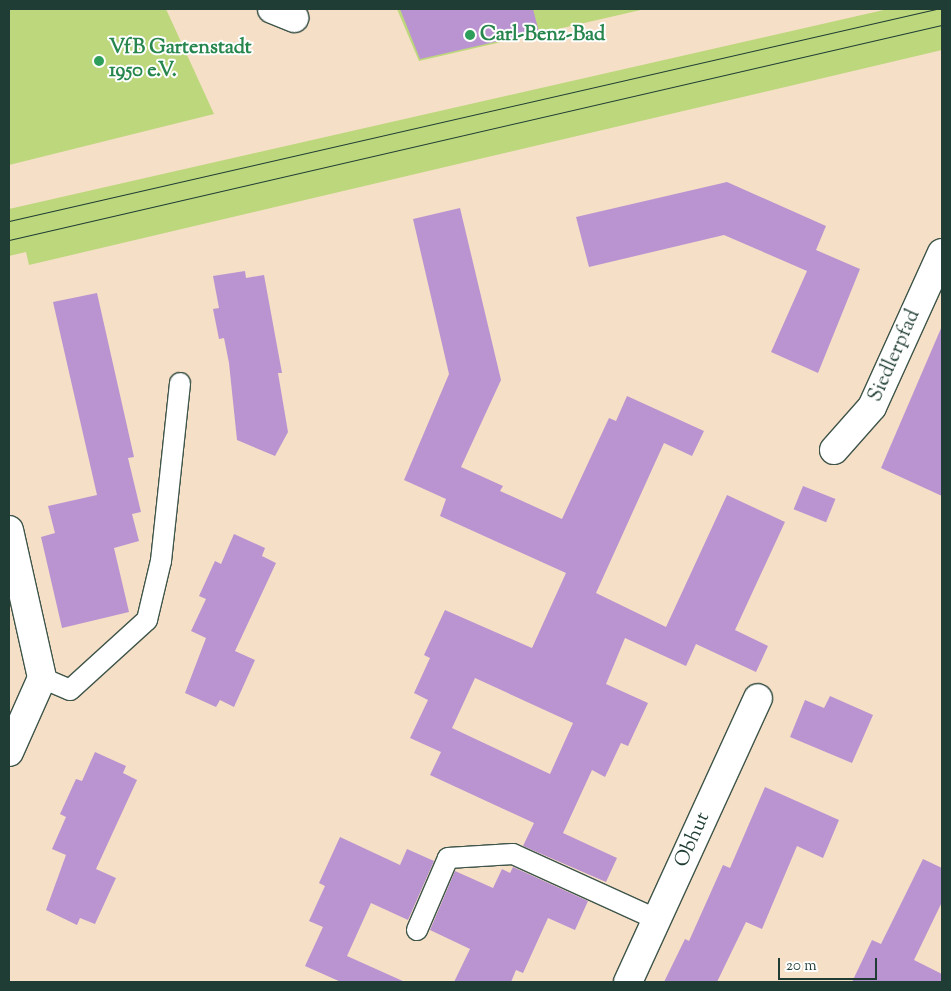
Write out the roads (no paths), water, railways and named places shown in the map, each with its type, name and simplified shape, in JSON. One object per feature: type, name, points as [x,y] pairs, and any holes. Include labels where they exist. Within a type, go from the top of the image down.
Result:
[{"type":"street","name":"Siedlerpfad","points":[[834,450],[872,407],[942,254]]},
{"type":"street","points":[[9,530],[42,678],[9,752]]},
{"type":"street","name":"Obhut","points":[[628,982],[758,698]]},
{"type":"lane","points":[[42,678],[70,690],[147,620],[161,561],[180,383]]},
{"type":"lane","points":[[417,930],[448,858],[514,854],[658,920]]},
{"type":"tram line","points":[[9,221],[936,9]]},
{"type":"tram line","points":[[9,240],[942,25]]},
{"type":"place","name":"Carl-Benz-Bad","points":[[470,35]]},
{"type":"place","name":"VfB Gartenstadt 1950 e.V.","points":[[99,61]]}]
